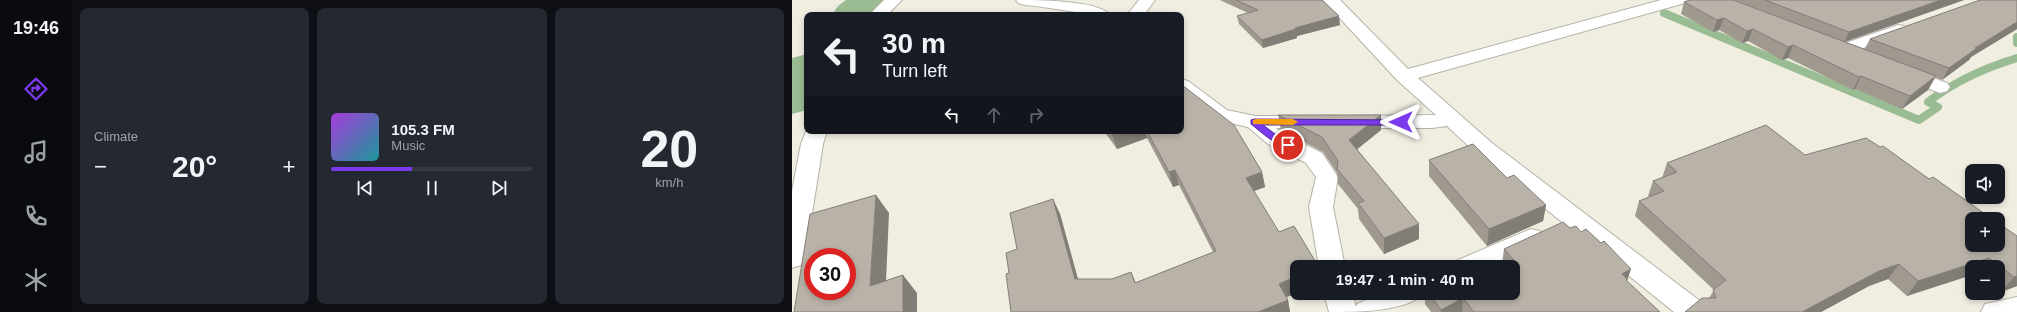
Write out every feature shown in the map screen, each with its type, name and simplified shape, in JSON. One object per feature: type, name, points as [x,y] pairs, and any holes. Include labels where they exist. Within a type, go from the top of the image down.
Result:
[{"type":"street","points":[[880,12],[894,0]]},
{"type":"street","points":[[1024,0],[1053,3],[1096,12]]},
{"type":"street","points":[[1136,12],[1146,0]]},
{"type":"street","points":[[1331,0],[1404,76],[1484,148],[1694,312]]},
{"type":"street","points":[[1404,76],[1679,0]]},
{"type":"street","points":[[1864,58],[1836,47],[1909,26]]},
{"type":"street","points":[[1891,68],[1940,87]]},
{"type":"street","points":[[1184,87],[1220,115],[1254,122],[1432,122],[1452,120]]},
{"type":"street","points":[[1254,122],[1276,139],[1314,158],[1327,177],[1321,207],[1331,260]]},
{"type":"street","points":[[792,258],[815,134]]},
{"type":"street","points":[[1483,260],[1574,219]]},
{"type":"street","points":[[1340,300],[1343,312]]},
{"type":"street","points":[[1367,312],[1394,300]]},
{"type":"street","points":[[1995,312],[2017,308]]},
{"type":"building","points":[[1236,0],[1322,0],[1339,16],[1295,28],[1296,29],[1262,40],[1237,16],[1258,10]]},
{"type":"building","points":[[1691,0],[1733,0],[1936,76],[1910,96],[1861,76],[1859,77],[1793,45],[1788,47],[1753,29],[1747,31],[1724,18],[1717,20],[1684,2]]},
{"type":"building","points":[[1765,0],[1941,0],[1849,32]]},
{"type":"building","points":[[1980,0],[2017,0],[2017,22],[1975,48],[1976,49],[1949,68],[1870,39]]},
{"type":"building","points":[[1184,87],[1234,125],[1262,172],[1246,178],[1279,232],[1294,226],[1315,260],[1290,260],[1290,279],[1279,284],[1288,300],[1258,312],[1011,312],[1006,274],[1009,273],[1006,253],[1017,249],[1010,213],[1053,199],[1075,279],[1112,279],[1131,272],[1135,283],[1216,251],[1175,170],[1169,172],[1149,134],[1184,134]]},
{"type":"building","points":[[1278,115],[1381,115],[1349,140],[1419,224],[1384,238],[1358,203],[1364,201],[1337,169],[1338,161],[1322,137]]},
{"type":"building","points":[[1766,125],[1805,155],[1866,138],[1880,147],[1883,146],[1929,179],[1933,177],[1965,200],[1965,204],[1971,204],[1982,212],[1965,212],[1965,252],[2005,252],[2005,228],[2017,236],[2017,276],[2014,277],[2005,270],[2005,260],[1992,260],[1989,258],[1983,260],[1965,260],[1965,266],[1918,281],[1899,264],[1879,271],[1802,312],[1685,312],[1702,298],[1716,298],[1713,290],[1726,280],[1639,201],[1664,191],[1653,181],[1677,172],[1667,163]]},
{"type":"building","points":[[1473,144],[1507,178],[1514,175],[1546,205],[1489,229],[1429,160]]},
{"type":"building","points":[[876,195],[870,286],[903,275],[903,312],[794,312],[804,251],[804,300],[856,300],[856,248],[804,248],[810,214]]},
{"type":"building","points":[[1563,222],[1570,228],[1576,226],[1581,232],[1586,229],[1601,243],[1604,241],[1631,269],[1622,274],[1627,279],[1626,280],[1660,312],[1474,312],[1465,300],[1520,300],[1520,260],[1514,260],[1504,249]]},
{"type":"building","points":[[1434,300],[1459,300],[1441,310]]},
{"type":"waterway","points":[[858,12],[873,0]]},
{"type":"waterway","points":[[1664,13],[1919,120],[1938,107],[1928,102],[1938,94],[1959,81],[1993,66],[2017,58]]},
{"type":"waterway","points":[[2017,37],[2017,43]]},
{"type":"waterway","points":[[792,98],[804,75]]},
{"type":"slow traffic","points":[[1256,122],[1293,122]]},
{"type":"route","points":[[1288,145],[1276,139],[1254,122],[1401,122]]}]
